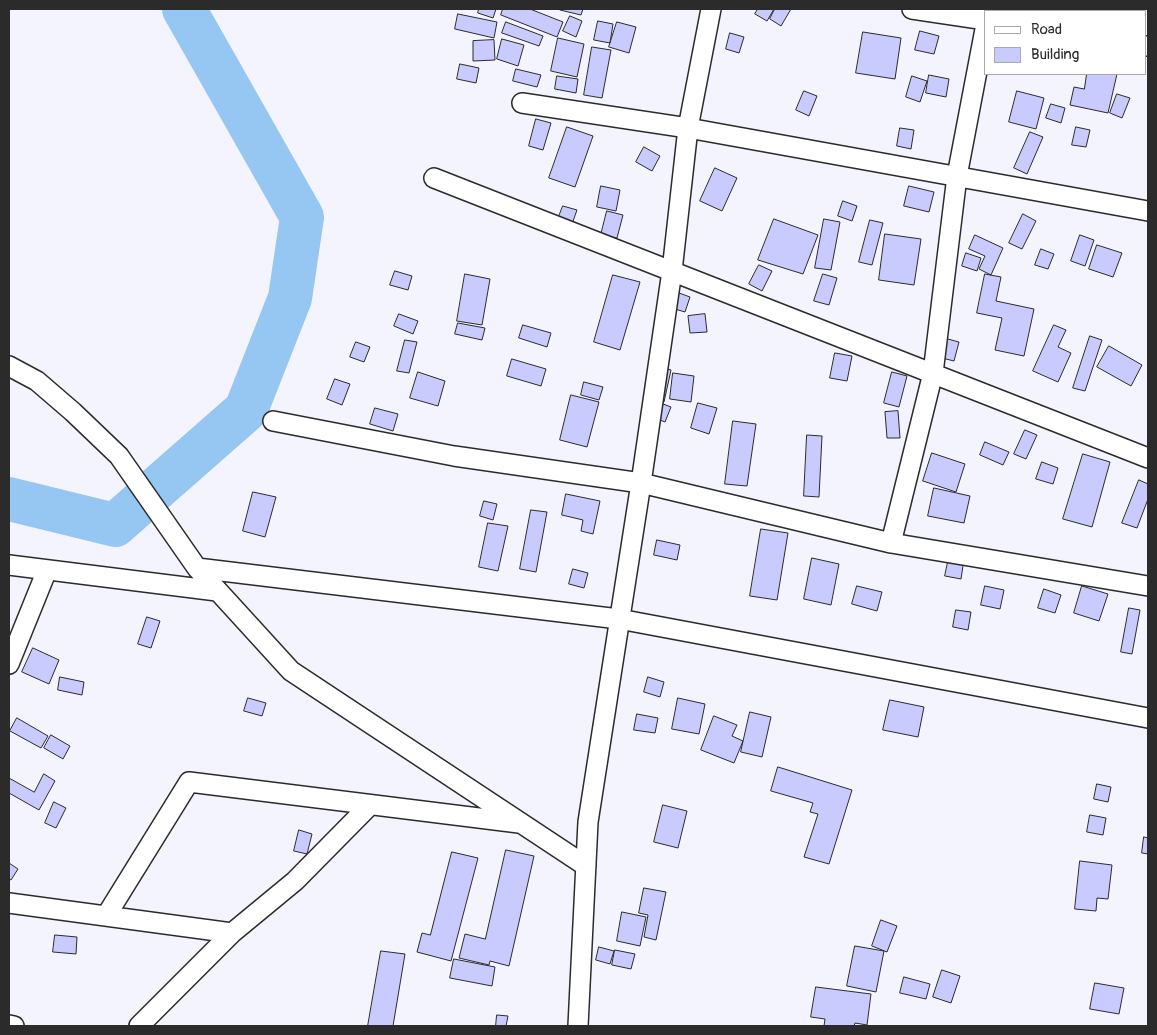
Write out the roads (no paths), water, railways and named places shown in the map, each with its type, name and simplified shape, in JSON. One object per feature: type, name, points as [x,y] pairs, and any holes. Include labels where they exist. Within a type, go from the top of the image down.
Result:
[{"type":"street","points":[[578,1026],[588,822],[672,271],[688,128],[711,9]]},
{"type":"street","points":[[912,9],[984,22]]},
{"type":"street","points":[[891,543],[932,373],[957,176],[984,33]]},
{"type":"street","points":[[522,103],[688,128],[1148,211]]},
{"type":"street","points":[[434,178],[1148,458]]},
{"type":"street","points":[[9,366],[37,381],[73,412],[118,456],[197,568],[291,671],[586,866]]},
{"type":"street","points":[[273,421],[454,456],[641,483],[891,543],[1148,586]]},
{"type":"street","points":[[9,565],[217,591]]},
{"type":"street","points":[[197,568],[619,619],[1148,718]]},
{"type":"street","points":[[9,664],[47,570]]},
{"type":"street","points":[[106,916],[189,782],[522,824]]},
{"type":"street","points":[[139,1026],[232,933],[295,881],[370,805]]},
{"type":"street","points":[[9,903],[232,933]]},
{"type":"street","points":[[9,1025],[14,1026]]},
{"type":"waterway","points":[[9,499],[115,525],[246,410],[290,298],[302,217],[184,9]]}]
